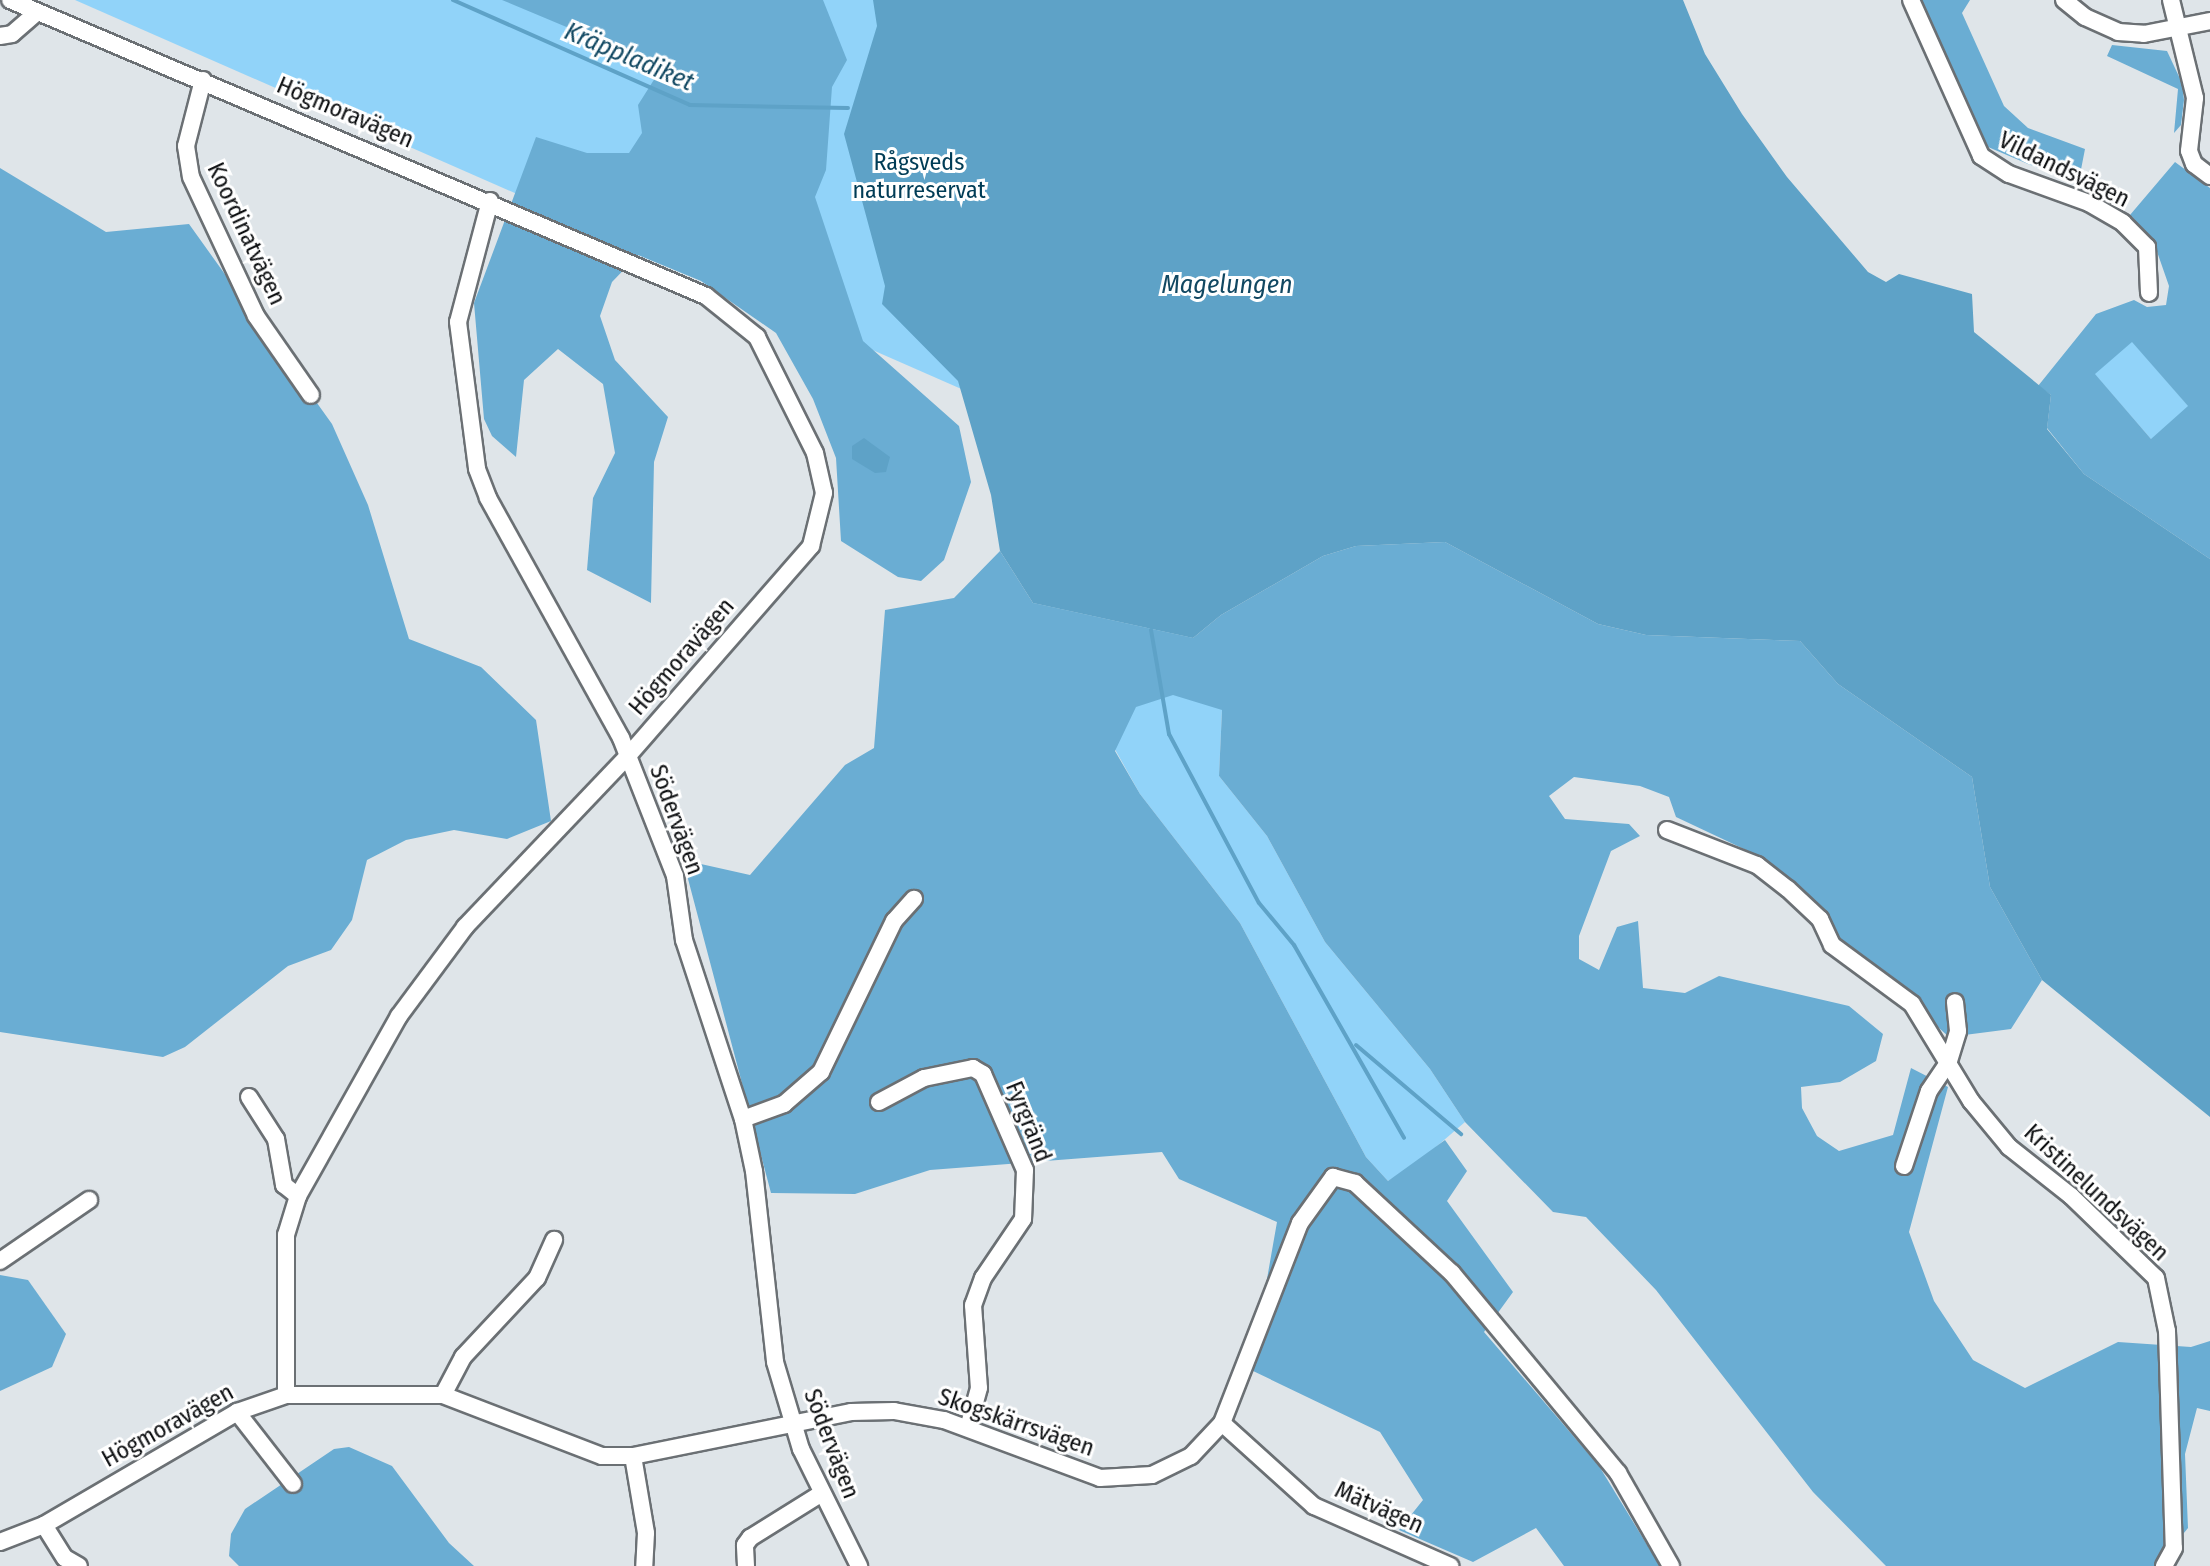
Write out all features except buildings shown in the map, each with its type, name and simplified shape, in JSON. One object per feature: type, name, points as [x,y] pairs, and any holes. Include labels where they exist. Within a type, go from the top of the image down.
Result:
[{"type":"street","name":"Högmoravägen","points":[[0,1542],[44,1525],[237,1412],[286,1395],[284,1251],[298,1196],[431,969],[627,757],[811,546],[824,475],[757,337],[733,314],[706,296],[490,201],[10,0]]},
{"type":"street","name":"Vildandsvägen","points":[[1911,0],[1981,156],[2009,174],[2089,203],[2123,223],[2147,247],[2149,293]]},
{"type":"street","points":[[2064,0],[2118,32],[2177,29],[2210,21]]},
{"type":"street","points":[[2171,0],[2195,98],[2189,151],[2194,164],[2210,176]]},
{"type":"street","points":[[0,36],[12,34],[36,13]]},
{"type":"street","name":"Koordinatvägen","points":[[203,80],[186,146],[191,177],[256,316],[311,395]]},
{"type":"street","name":"Södervägen","points":[[490,201],[458,322],[473,454],[488,498],[565,634],[627,757],[675,876],[684,940],[743,1119],[757,1186],[767,1323],[794,1422],[822,1493],[859,1566]]},
{"type":"street","name":"Kristinelundsvägen","points":[[1667,830],[1757,865],[1788,889],[1820,919],[1832,945],[1912,1004],[1971,1101],[2009,1147],[2071,1196],[2156,1278],[2167,1331],[2174,1548],[2164,1566]]},
{"type":"street","points":[[743,1119],[784,1104],[821,1072],[894,921],[914,899]]},
{"type":"street","points":[[1904,1166],[1929,1091],[1949,1061],[1958,1031],[1955,1002]]},
{"type":"street","name":"Fyrgränd","points":[[879,1102],[915,1081],[973,1068],[983,1074],[1025,1170],[1023,1219],[983,1278],[973,1305],[979,1388],[968,1428]]},
{"type":"street","points":[[249,1097],[276,1139],[284,1185],[298,1196]]},
{"type":"street","name":"Skogskärrsvägen","points":[[286,1395],[443,1395],[588,1451],[633,1456],[794,1422],[894,1411],[968,1428],[1075,1470],[1125,1478],[1174,1467],[1222,1423],[1300,1223],[1333,1177],[1355,1183],[1452,1273],[1618,1473],[1671,1566]]},
{"type":"street","points":[[0,1261],[89,1200]]},
{"type":"street","points":[[443,1395],[463,1357],[537,1278],[554,1240]]},
{"type":"street","points":[[237,1412],[293,1484]]},
{"type":"street","name":"Mätvägen","points":[[1222,1423],[1314,1506],[1450,1566]]},
{"type":"street","points":[[633,1456],[646,1533],[644,1566]]},
{"type":"street","points":[[746,1566],[745,1545],[750,1538],[822,1493]]},
{"type":"street","points":[[44,1525],[65,1558],[79,1566]]},
{"type":"green space","name":"Rågsveds naturreservat","points":[[75,0],[1235,0],[991,402]]},
{"type":"green space","points":[[2132,341],[2189,407],[2151,439],[2094,374]]},
{"type":"green space","points":[[1033,603],[1193,638],[1222,710],[1219,776],[1267,836],[1325,942],[1430,1069],[1465,1122],[1415,1165],[1388,1181],[1366,1157],[1240,923],[1140,794]]},
{"type":"shaded area","points":[[502,0],[823,0],[847,60],[832,87],[826,170],[815,197],[863,341],[959,426],[971,482],[944,560],[921,581],[898,577],[841,541],[836,458],[813,399],[776,333],[701,281],[638,255],[612,282],[600,316],[615,360],[668,417],[654,462],[651,603],[587,570],[593,498],[615,453],[603,384],[558,349],[524,380],[516,457],[492,436],[484,419],[474,303],[536,137],[587,153],[629,153],[642,133],[638,105],[662,67]]},
{"type":"shaded area","points":[[1918,0],[1970,0],[1962,13],[2004,106],[2028,128],[2085,149],[2078,185],[1988,147]]},
{"type":"shaded area","points":[[2112,45],[2167,51],[2182,83],[2184,100],[2181,125],[2174,133],[2178,89],[2107,56]]},
{"type":"shaded area","points":[[2175,162],[2210,188],[2210,559],[2084,474],[2047,428],[2051,395],[2038,386],[2096,314],[2134,300],[2147,307],[2166,305],[2169,286],[2154,243],[2130,215]],"holes":[[[2132,342],[2188,406],[2151,439],[2095,374]]]},
{"type":"shaded area","points":[[0,168],[106,232],[189,224],[332,424],[368,505],[409,639],[481,667],[536,720],[551,821],[507,839],[454,830],[406,840],[367,860],[352,920],[331,950],[288,966],[185,1047],[163,1057],[0,1032]]},
{"type":"shaded area","points":[[1445,542],[1598,624],[1646,635],[1800,641],[1838,684],[1972,777],[1990,887],[2042,980],[2011,1029],[1949,1037],[1837,936],[1805,892],[1763,858],[1676,817],[1669,797],[1640,786],[1574,777],[1549,796],[1565,819],[1629,824],[1640,836],[1611,851],[1579,936],[1579,959],[1599,970],[1617,927],[1638,921],[1643,988],[1685,993],[1719,976],[1849,1006],[1883,1034],[1876,1061],[1840,1082],[1801,1087],[1802,1108],[1817,1136],[1839,1151],[1893,1135],[1911,1068],[1948,1087],[1909,1232],[1934,1301],[1973,1360],[2025,1388],[2118,1342],[2191,1347],[2210,1341],[2210,1411],[2197,1408],[2185,1454],[2188,1528],[2157,1566],[1886,1566],[1813,1492],[1656,1290],[1586,1217],[1553,1212],[1465,1122],[1430,1069],[1325,942],[1267,836],[1219,776],[1222,710],[1173,695],[1136,707],[1115,751],[1140,794],[1240,923],[1366,1157],[1388,1181],[1445,1140],[1467,1171],[1447,1201],[1513,1292],[1484,1332],[1599,1466],[1660,1566],[1564,1566],[1536,1528],[1473,1562],[1399,1530],[1423,1500],[1380,1432],[1251,1370],[1277,1222],[1179,1179],[1162,1152],[930,1170],[855,1194],[771,1193],[683,860],[750,875],[845,765],[874,748],[885,610],[954,598],[1000,551],[1033,603],[1193,638],[1221,615],[1323,556],[1356,546]]},
{"type":"shaded area","points":[[0,1275],[28,1280],[66,1334],[52,1367],[0,1391]]},
{"type":"shaded area","points":[[349,1447],[392,1466],[449,1543],[474,1566],[239,1566],[229,1556],[231,1534],[245,1509],[334,1449]]},
{"type":"water","name":"Magelungen","points":[[873,0],[1683,0],[1705,54],[1742,114],[1787,177],[1868,272],[1886,282],[1899,274],[1972,294],[1974,332],[2051,395],[2047,429],[2084,474],[2210,559],[2210,1117],[2042,980],[1990,887],[1972,777],[1838,684],[1800,641],[1646,635],[1598,624],[1445,542],[1356,546],[1323,556],[1221,615],[1193,638],[1033,603],[1000,551],[991,495],[958,381],[882,304],[885,286],[844,134],[877,26]]},
{"type":"water","points":[[864,438],[890,457],[886,472],[875,473],[852,459],[852,446]]},
{"type":"waterway","name":"Kräppladiket","points":[[453,0],[690,105],[848,108]]},
{"type":"waterway","points":[[1151,630],[1169,734],[1259,903],[1294,945],[1404,1138]]},
{"type":"waterway","points":[[1356,1045],[1461,1134]]}]
